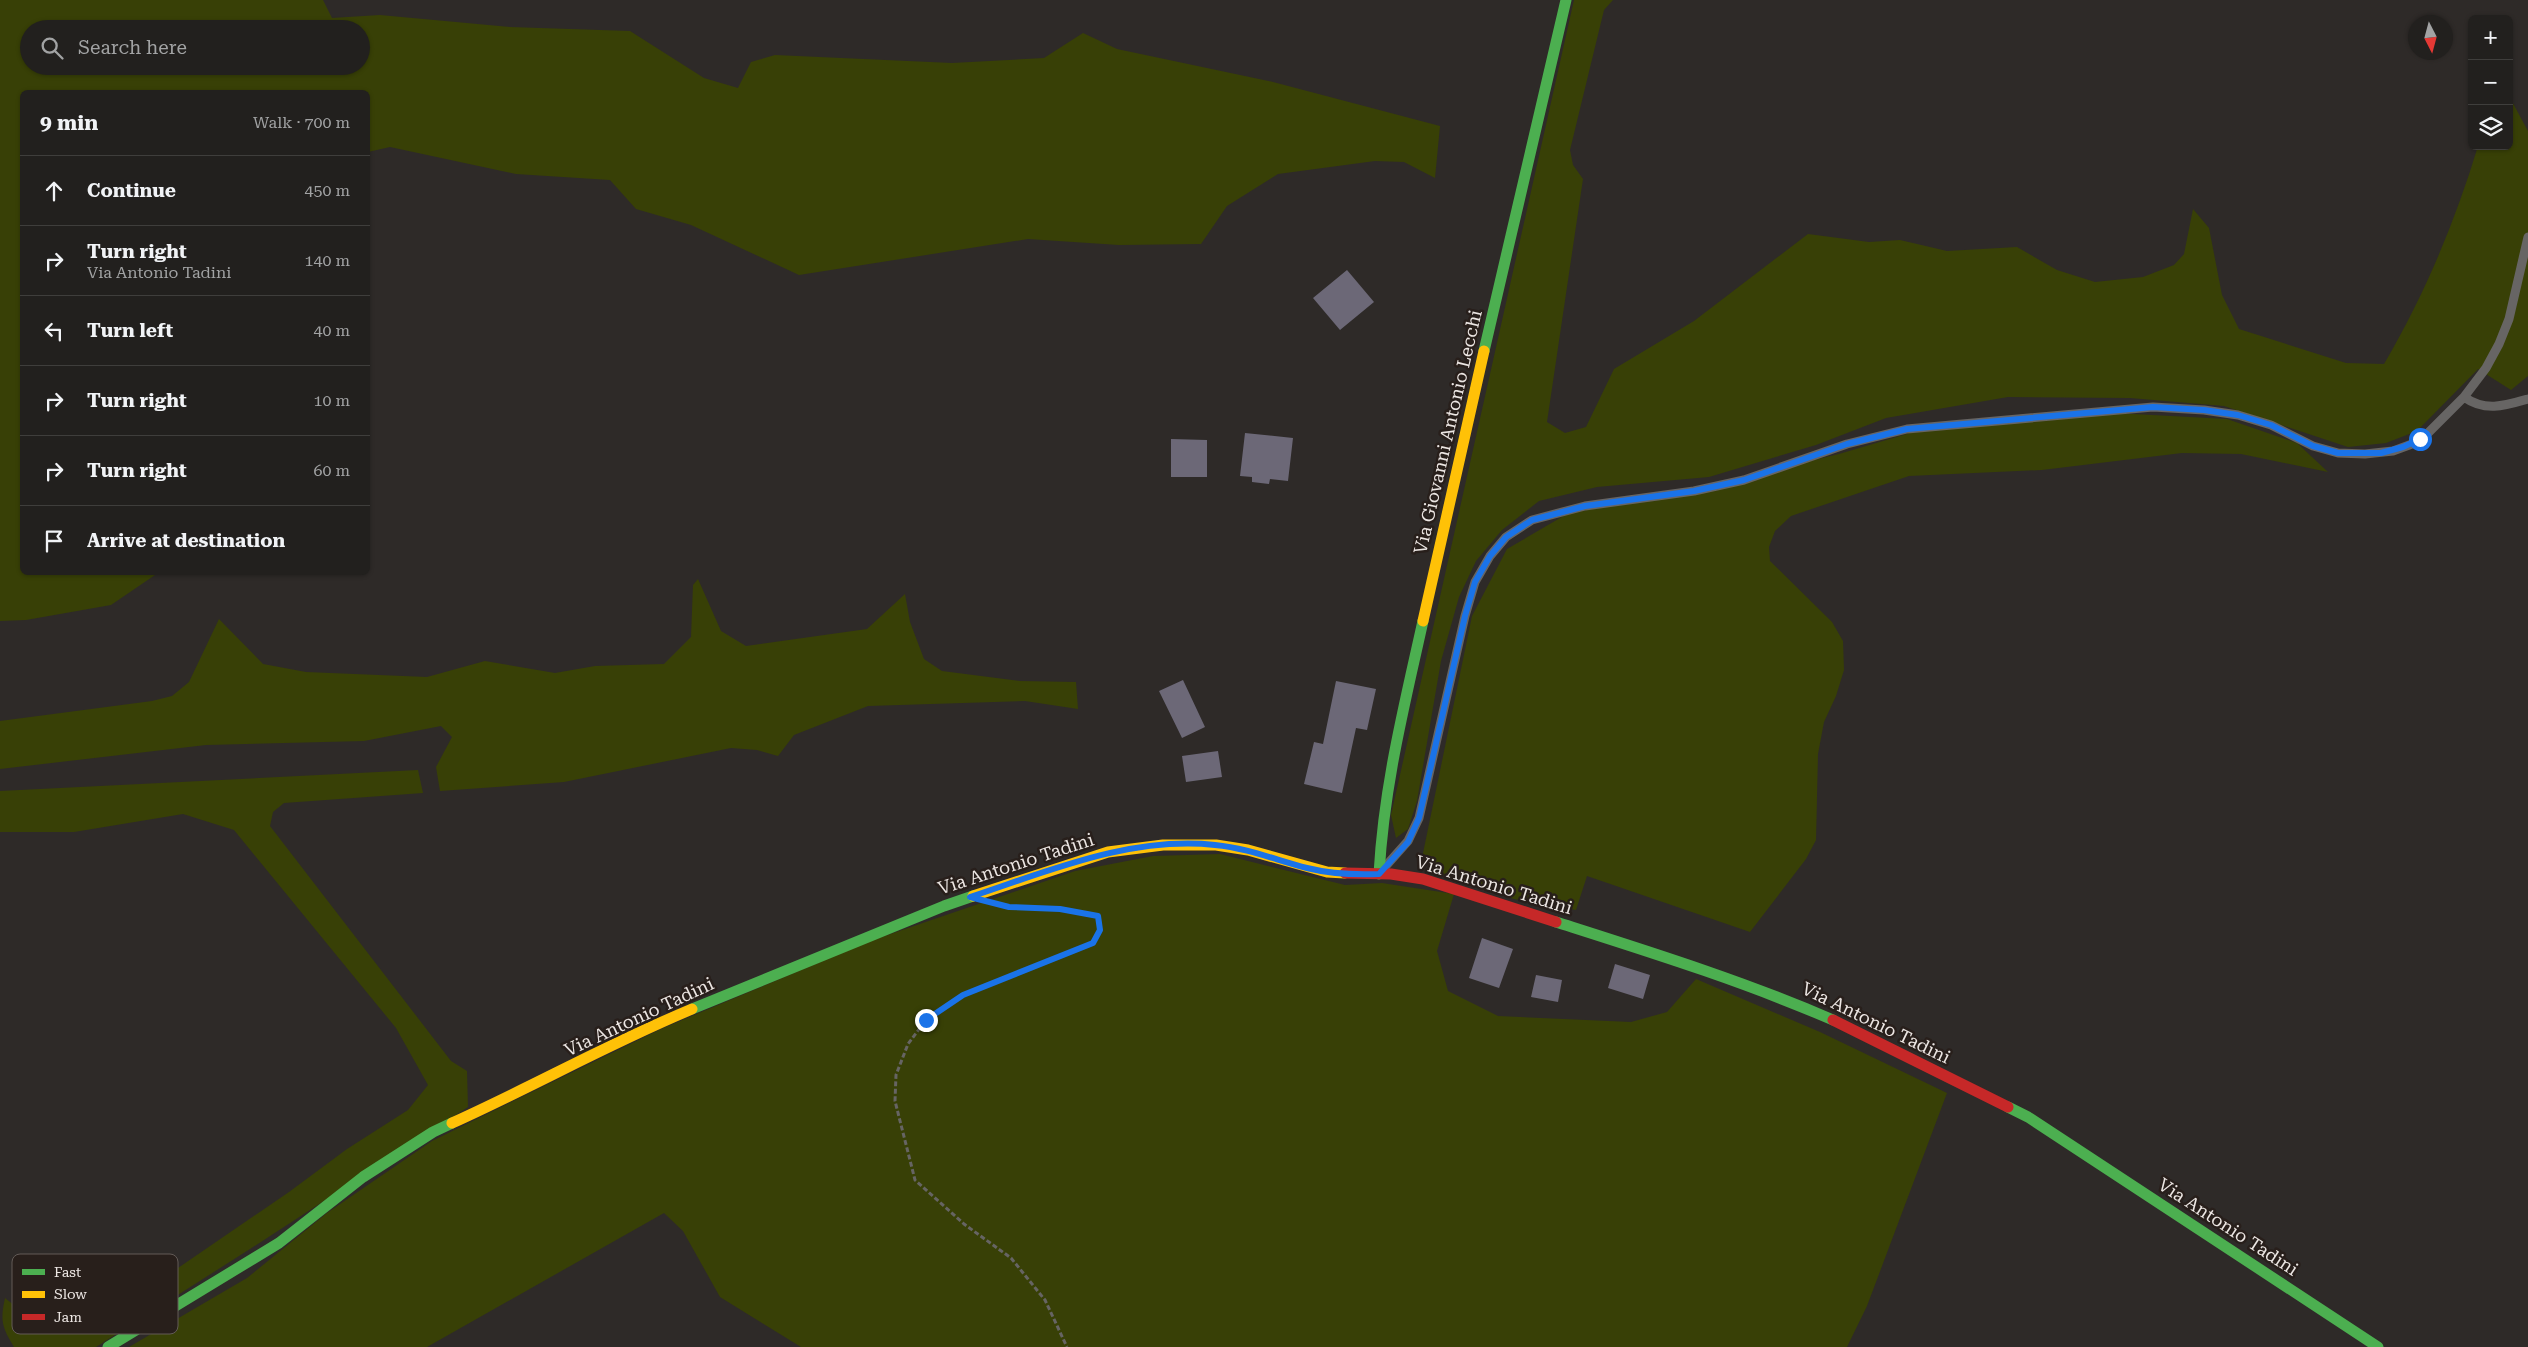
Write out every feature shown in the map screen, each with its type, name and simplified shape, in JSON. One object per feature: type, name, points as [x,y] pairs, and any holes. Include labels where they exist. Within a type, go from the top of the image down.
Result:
[{"type":"street","name":"Via Giovanni Antonio Lecchi","points":[[1379,874],[1382,823],[1390,768],[1476,384],[1566,0]]},
{"type":"street","name":"Via Antonio Tadini","points":[[178,1304],[279,1242],[363,1177],[433,1132],[527,1090],[651,1026],[944,906],[1083,859],[1108,852],[1163,845],[1216,845],[1248,850],[1327,872],[1379,874],[1423,879],[1676,960],[1776,996],[1855,1030],[2028,1117],[2378,1347]]},
{"type":"street","name":"Via Antonio Tadini","points":[[108,1347],[129,1334]]},
{"type":"lane","points":[[1379,874],[1408,842],[1419,818],[1465,616],[1475,582],[1490,556],[1506,537],[1532,520],[1585,506],[1694,491],[1744,480],[1847,444],[1907,429],[2153,407],[2204,410],[2238,415],[2271,425],[2326,450],[2349,454],[2381,453],[2403,447],[2420,439],[2464,397],[2486,368],[2505,331],[2528,237]]},
{"type":"lane","points":[[2464,397],[2474,404],[2489,407],[2528,399]]},
{"type":"path","points":[[1009,907],[1083,912],[1098,916],[1100,930],[1093,943],[963,995],[926,1020],[908,1044],[896,1075],[895,1101],[915,1180],[964,1224],[1010,1258],[1045,1300],[1066,1347]]},
{"type":"green space","points":[[0,0],[323,0],[332,18],[380,15],[510,27],[630,31],[704,78],[738,88],[751,62],[775,55],[952,63],[1044,58],[1083,33],[1117,49],[1273,82],[1440,126],[1435,178],[1404,162],[1375,161],[1278,174],[1227,206],[1201,244],[1119,245],[1028,239],[799,275],[691,225],[636,209],[610,180],[516,174],[390,147],[370,152],[370,90],[20,90],[20,575],[155,575],[111,605],[26,620],[0,621]]},
{"type":"green space","points":[[1574,0],[1613,0],[1604,10],[1570,150],[1573,165],[1583,179],[1547,422],[1565,433],[1586,427],[1614,369],[1694,321],[1808,234],[1869,242],[1900,240],[1947,251],[2017,247],[2057,270],[2095,282],[2143,277],[2174,265],[2184,254],[2193,209],[2209,228],[2222,295],[2239,329],[2346,363],[2384,364],[2412,312],[2437,258],[2459,203],[2477,150],[2513,150],[2513,103],[2528,131],[2528,376],[2511,390],[2478,369],[2417,431],[2386,443],[2348,447],[2224,406],[2130,398],[2008,397],[1886,418],[1816,445],[1709,477],[1597,487],[1539,501],[1502,530],[1476,561],[1459,597],[1441,661],[1417,801],[1408,829],[1396,838],[1391,815]]},
{"type":"green space","points":[[2115,413],[2227,419],[2297,443],[2328,472],[2241,454],[2182,453],[2042,470],[1909,476],[1791,516],[1775,531],[1769,547],[1770,561],[1832,622],[1843,641],[1844,670],[1836,696],[1824,722],[1818,754],[1816,840],[1806,859],[1750,932],[1587,876],[1576,910],[1514,899],[1436,873],[1422,858],[1472,616],[1507,549],[1567,514],[1695,488],[1839,454],[1927,428]]},
{"type":"green space","points":[[698,579],[721,631],[746,646],[867,629],[905,594],[910,622],[924,659],[942,671],[1020,681],[1076,682],[1078,709],[1025,701],[868,706],[794,735],[778,756],[757,750],[731,748],[564,782],[440,791],[436,767],[452,737],[441,726],[364,741],[206,745],[0,769],[0,721],[152,701],[172,696],[189,682],[219,619],[263,664],[306,672],[427,677],[485,661],[555,673],[595,666],[664,664],[691,637],[693,585]]},
{"type":"green space","points":[[418,770],[423,793],[284,803],[273,812],[270,826],[451,1061],[467,1071],[468,1107],[178,1295],[178,1268],[289,1192],[347,1149],[408,1110],[428,1085],[396,1028],[234,830],[183,814],[74,832],[0,832],[0,791]]},
{"type":"green space","points":[[1220,854],[1345,885],[1382,883],[1454,894],[1437,951],[1448,991],[1498,1016],[1631,1022],[1667,1012],[1696,979],[1820,1032],[1947,1093],[1867,1306],[1847,1347],[801,1347],[720,1297],[683,1231],[664,1213],[427,1347],[129,1347],[151,1334],[178,1334],[178,1318],[247,1278],[327,1213],[432,1141],[661,1029],[870,941],[1075,871],[1153,856]]},
{"type":"green space","points":[[5,1298],[12,1304],[12,1334],[116,1334],[96,1347],[14,1347],[3,1324]]},
{"type":"building","points":[[1347,270],[1374,302],[1340,330],[1313,298]]},
{"type":"building","points":[[1245,433],[1293,438],[1288,481],[1270,479],[1269,484],[1252,482],[1252,477],[1240,476]]},
{"type":"building","points":[[1171,439],[1207,440],[1207,477],[1171,477]]},
{"type":"building","points":[[1183,680],[1205,727],[1182,738],[1159,691]]},
{"type":"building","points":[[1336,681],[1376,689],[1367,730],[1356,728],[1342,793],[1304,784],[1314,742],[1323,744]]},
{"type":"building","points":[[1218,751],[1222,777],[1186,782],[1182,756]]},
{"type":"building","points":[[1482,938],[1513,949],[1499,988],[1469,978]]},
{"type":"building","points":[[1615,964],[1650,975],[1643,999],[1608,988]]},
{"type":"building","points":[[1536,975],[1562,980],[1558,1002],[1531,997]]},
{"type":"traffic: fast","points":[[1484,351],[1566,0]]},
{"type":"traffic: fast","points":[[1379,874],[1390,778],[1423,621]]},
{"type":"traffic: fast","points":[[692,1009],[944,906],[973,896]]},
{"type":"traffic: fast","points":[[1556,922],[1731,980],[1833,1020]]},
{"type":"traffic: fast","points":[[2008,1107],[2028,1117],[2378,1347]]},
{"type":"traffic: fast","points":[[178,1304],[279,1243],[363,1177],[433,1132],[452,1123]]},
{"type":"traffic: fast","points":[[108,1347],[129,1334]]},
{"type":"traffic: slow","points":[[1423,621],[1484,351]]},
{"type":"traffic: slow","points":[[973,896],[1108,852],[1163,845],[1216,845],[1248,850],[1327,872],[1345,873]]},
{"type":"traffic: slow","points":[[452,1123],[631,1036],[692,1009]]},
{"type":"traffic: jam","points":[[1345,873],[1391,874],[1423,879],[1556,922]]},
{"type":"traffic: jam","points":[[1833,1020],[2008,1107]]},
{"type":"route","points":[[926,1020],[963,995],[1093,943],[1100,930],[1098,916],[1060,909],[1009,907],[970,897],[1083,859],[1108,852],[1149,846],[1204,844],[1248,850],[1327,872],[1379,874],[1408,842],[1419,818],[1465,616],[1475,582],[1490,556],[1506,537],[1517,528],[1532,520],[1548,514],[1585,506],[1694,491],[1744,480],[1847,444],[1907,429],[2153,407],[2204,410],[2238,415],[2271,425],[2313,446],[2338,453],[2381,453],[2412,444],[2420,439]]}]
